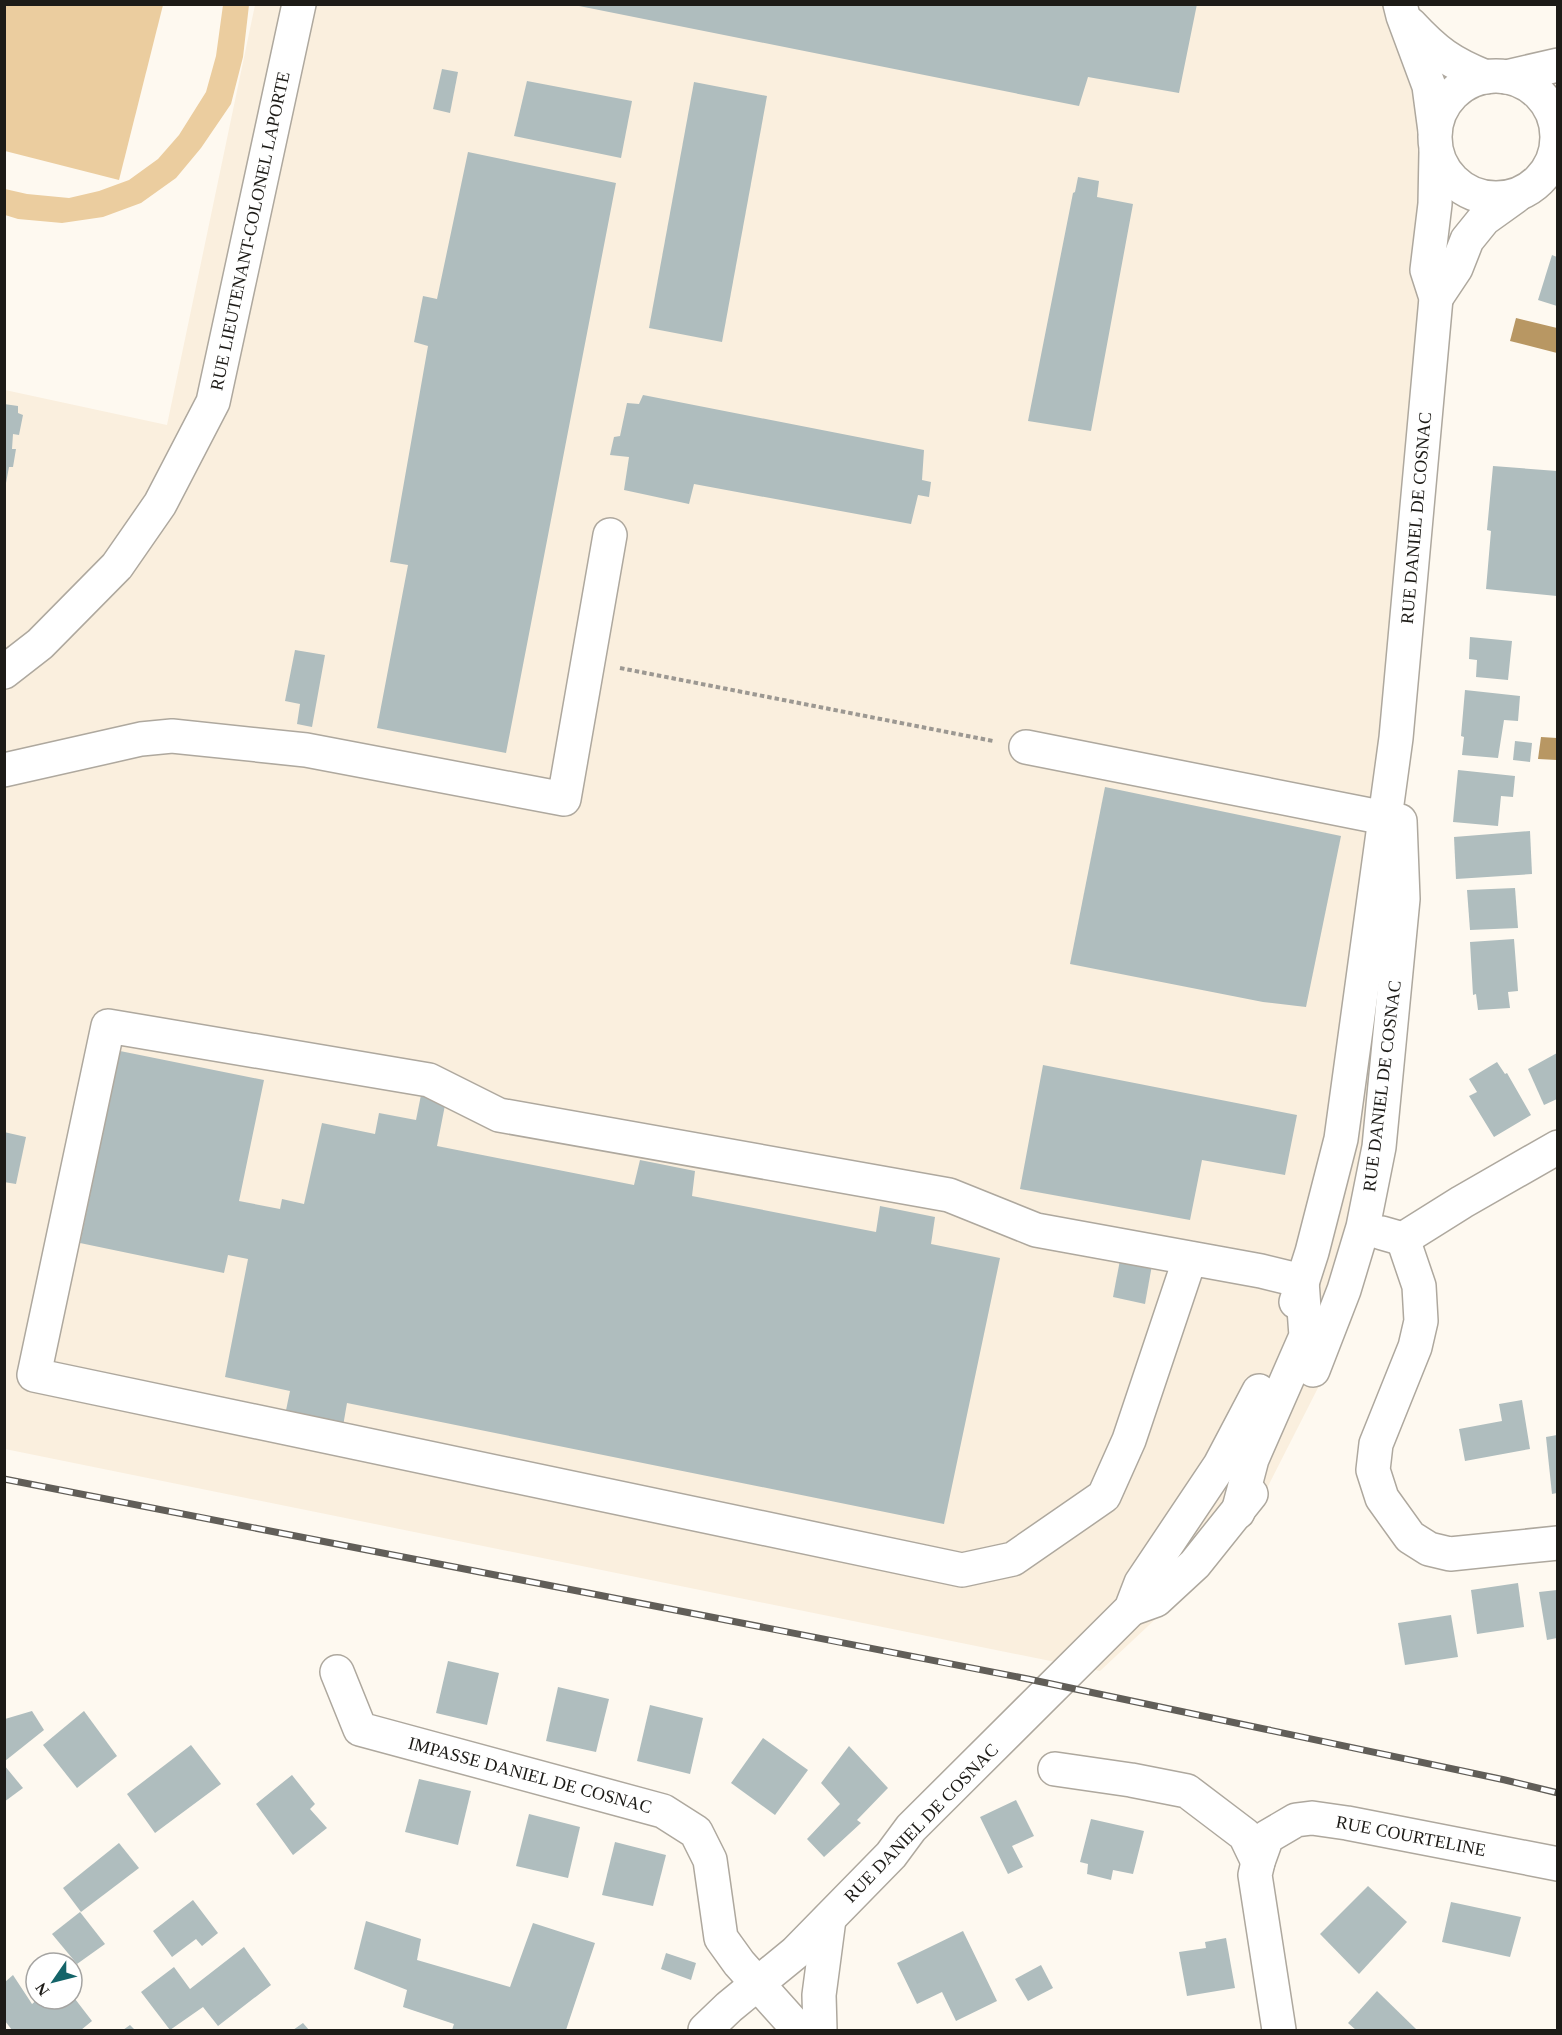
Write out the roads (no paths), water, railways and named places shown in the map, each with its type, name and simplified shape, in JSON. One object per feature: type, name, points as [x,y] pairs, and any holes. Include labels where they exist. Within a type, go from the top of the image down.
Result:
[{"type":"street","name":"RUE LIEUTENANT-COLONEL LAPORTE","points":[[4,672],[40,644],[117,566],[160,504],[213,402],[299,4]]},
{"type":"street","points":[[1402,10],[1430,46],[1457,65],[1527,84],[1543,98],[1549,107],[1557,130],[1556,149],[1536,187],[1495,198],[1474,194],[1460,187],[1445,171],[1436,142],[1429,86],[1402,10]]},
{"type":"street","points":[[1436,142],[1441,111],[1453,93],[1465,84],[1557,65]]},
{"type":"street","name":"RUE DANIEL DE COSNAC","points":[[705,2031],[729,2007],[795,1953],[891,1855],[911,1828],[1131,1609],[1141,1583],[1220,1465],[1247,1416],[1287,1329],[1307,1267],[1341,1139],[1396,738],[1436,298],[1427,270],[1435,204],[1436,142]]},
{"type":"street","name":"RUE DANIEL DE COSNAC","points":[[1436,298],[1456,268],[1467,240],[1484,219],[1536,187]]},
{"type":"street","points":[[4,770],[141,739],[172,736],[306,750],[564,799],[610,535]]},
{"type":"street","name":"RUE DANIEL DE COSNAC","points":[[1131,1609],[1156,1600],[1195,1564],[1238,1512],[1278,1452],[1340,1300],[1363,1227],[1379,1148],[1403,899],[1396,738]]},
{"type":"street","points":[[1026,747],[1385,819]]},
{"type":"street","points":[[1363,1227],[1351,1184],[1385,945],[1375,891]]},
{"type":"street","points":[[1190,1258],[1129,1440],[1104,1496],[1013,1559],[962,1570],[34,1375],[108,1026],[429,1080],[499,1115],[949,1195],[1036,1230],[1190,1258],[1261,1271],[1307,1267],[1363,1227]]},
{"type":"street","points":[[1363,1227],[1403,1239],[1557,1147]]},
{"type":"street","points":[[1403,1239],[1419,1286],[1421,1321],[1415,1347],[1376,1444],[1373,1470],[1382,1498],[1410,1537],[1429,1549],[1450,1554],[1557,1543]]},
{"type":"street","points":[[1238,1512],[1252,1459],[1306,1336],[1307,1267]]},
{"type":"street","name":"IMPASSE DANIEL DE COSNAC","points":[[337,1672],[360,1729],[663,1811],[696,1832],[710,1860],[721,1938],[758,1984]]},
{"type":"street","points":[[1055,1769],[1131,1779],[1187,1791],[1263,1849],[1255,1875],[1279,2031]]},
{"type":"street","name":"RUE COURTELINE","points":[[1263,1849],[1296,1820],[1312,1818],[1557,1864]]},
{"type":"street","points":[[820,2031],[819,1995],[829,1919]]},
{"type":"street","points":[[758,1984],[800,2031]]},
{"type":"railway","points":[[4,1479],[1028,1679],[1558,1793]]}]
